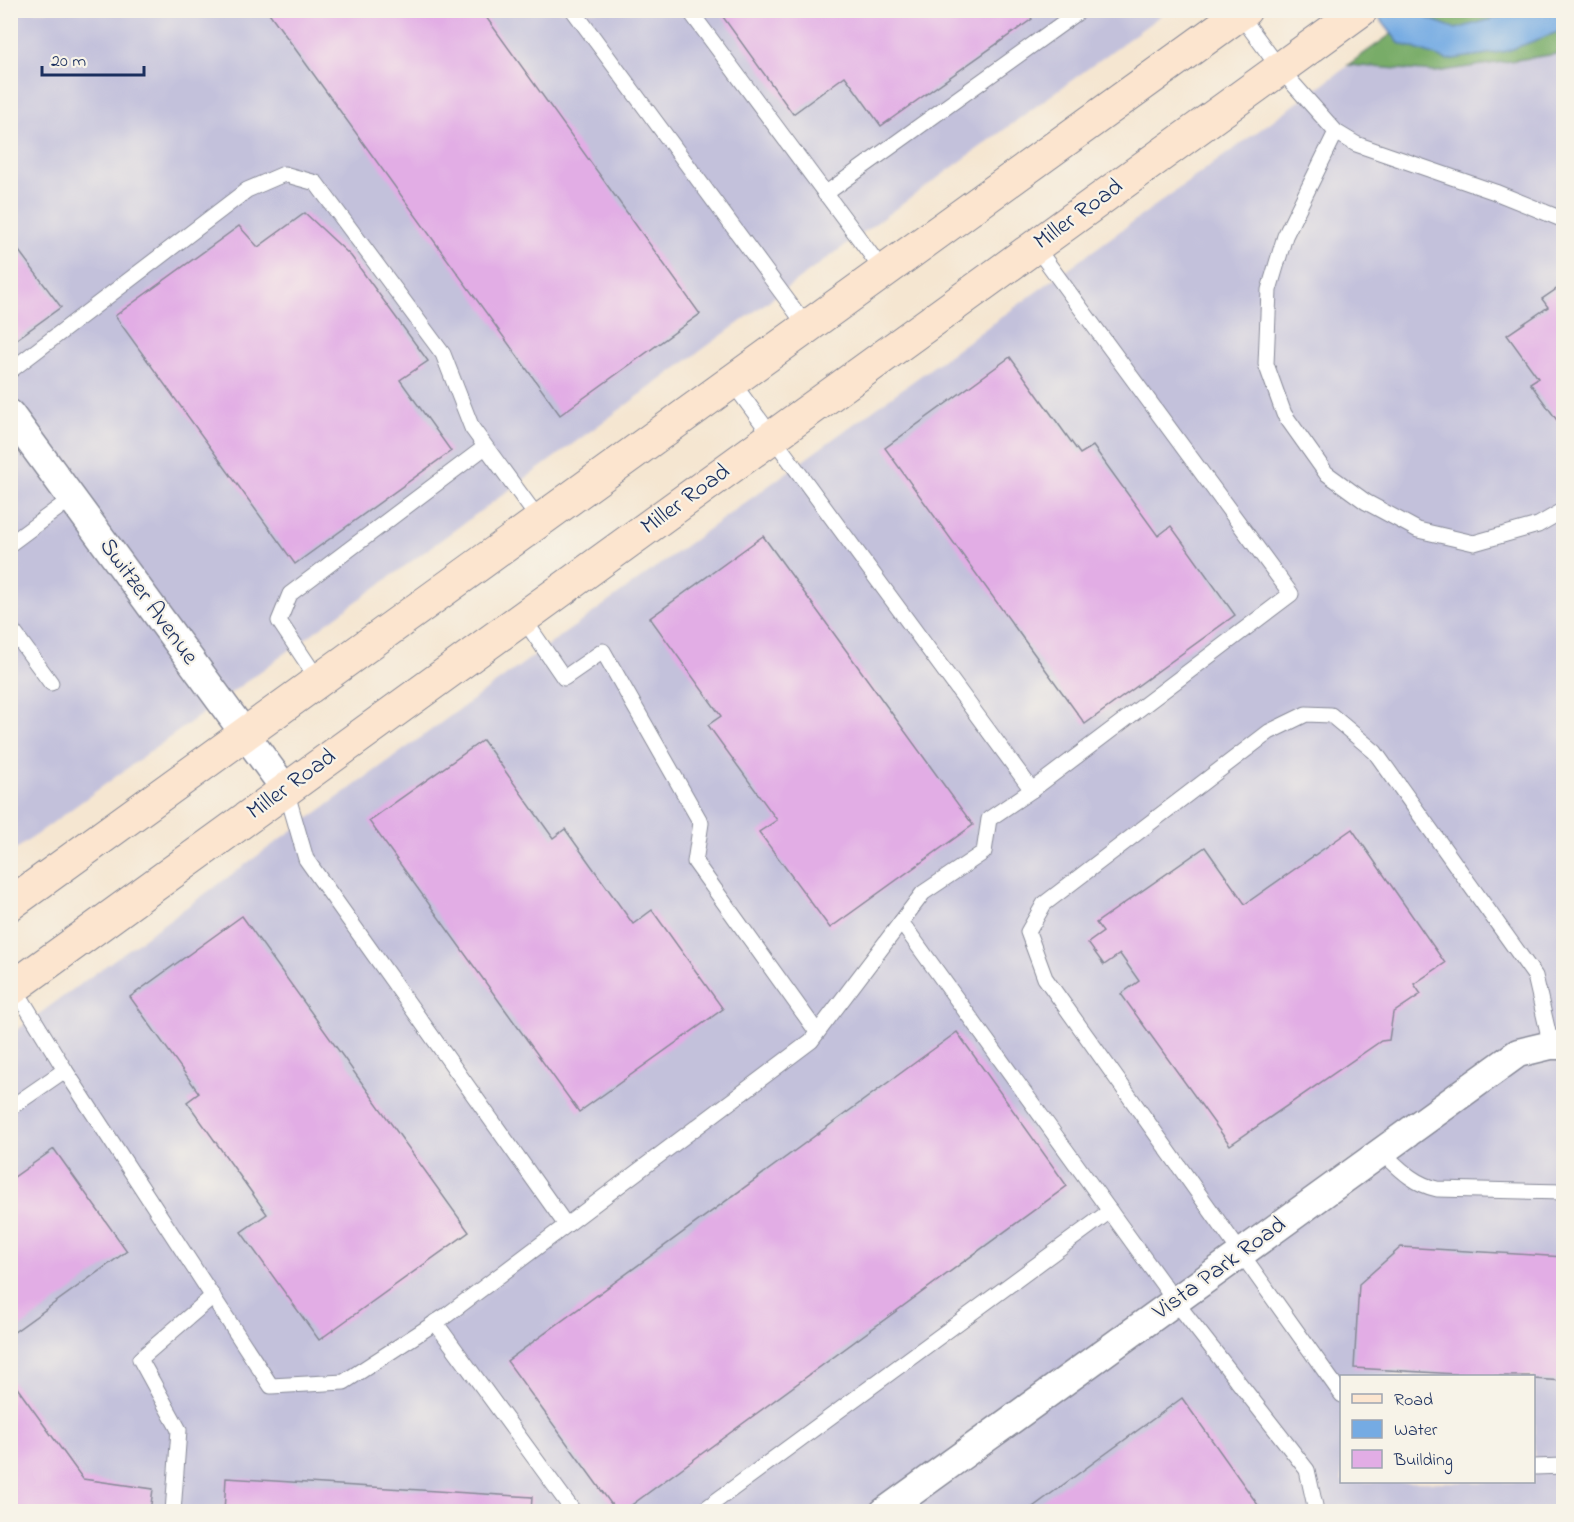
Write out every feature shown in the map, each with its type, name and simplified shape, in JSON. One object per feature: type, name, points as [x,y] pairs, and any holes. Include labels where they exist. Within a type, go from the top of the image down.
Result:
[{"type":"main road","name":"Miller Road","points":[[12,988],[1361,10]]},
{"type":"main road","points":[[10,904],[1241,12]]},
{"type":"street","name":"Switzer Avenue","points":[[10,414],[286,790]]},
{"type":"street","name":"Vista Park Road","points":[[884,1512],[1518,1053],[1557,1045]]},
{"type":"lane","points":[[573,10],[807,327]]},
{"type":"lane","points":[[689,10],[884,272]]},
{"type":"lane","points":[[825,194],[1082,10]]},
{"type":"lane","points":[[1241,12],[1280,69],[1336,132],[1356,144],[1495,192],[1563,220]]},
{"type":"lane","points":[[1336,132],[1285,236],[1269,290],[1266,364],[1284,414],[1326,472],[1366,502],[1418,530],[1474,543],[1538,525],[1563,510]]},
{"type":"lane","points":[[10,371],[247,190],[284,174],[316,183],[443,354],[472,428],[540,521]]},
{"type":"lane","points":[[12,988],[271,1386],[344,1382],[435,1322],[811,1041],[923,894],[984,852],[989,819],[1032,790],[1291,594],[1035,246]]},
{"type":"lane","points":[[732,382],[1032,790]]},
{"type":"lane","points":[[319,681],[279,621],[290,594],[485,447]]},
{"type":"lane","points":[[10,544],[72,498]]},
{"type":"lane","points":[[523,618],[564,678],[603,651],[701,823],[695,862],[818,1032]]},
{"type":"lane","points":[[10,627],[51,683]]},
{"type":"lane","points":[[1340,1394],[1045,978],[1028,932],[1044,904],[1269,732],[1306,714],[1331,715],[1376,752],[1535,976],[1557,1045]]},
{"type":"lane","points":[[286,790],[306,859],[566,1225]]},
{"type":"lane","points":[[901,922],[1175,1301],[1307,1470],[1315,1506],[1314,1512]]},
{"type":"lane","points":[[10,1108],[65,1070]]},
{"type":"lane","points":[[1382,1152],[1412,1180],[1437,1189],[1563,1192]]},
{"type":"lane","points":[[700,1512],[1110,1211]]},
{"type":"lane","points":[[173,1512],[179,1430],[140,1359],[213,1296]]},
{"type":"lane","points":[[435,1322],[574,1512]]},
{"type":"lane","points":[[1535,1467],[1563,1466]]},
{"type":"shaded area","points":[[11,11],[1167,11],[11,853]]},
{"type":"shaded area","points":[[1424,11],[1563,11],[1563,1511],[11,1511],[10,1035]]},
{"type":"green space","points":[[1424,11],[1563,11],[1563,53],[1435,72],[1348,65]]},
{"type":"water","points":[[1374,11],[1421,11],[1427,18],[1456,29],[1521,11],[1563,11],[1563,30],[1507,51],[1447,60],[1399,43]]},
{"type":"building","points":[[267,10],[481,10],[700,314],[560,415]]},
{"type":"building","points":[[718,10],[1026,10],[1032,19],[881,126],[845,76],[793,114]]},
{"type":"building","points":[[305,213],[351,256],[428,361],[400,380],[451,451],[295,564],[115,316],[239,226],[258,247]]},
{"type":"building","points":[[10,239],[61,307],[14,341],[10,336]]},
{"type":"building","points":[[1564,284],[1564,430],[1530,383],[1538,378],[1507,335],[1548,307],[1542,299]]},
{"type":"building","points":[[1010,357],[1080,454],[1093,446],[1158,536],[1171,526],[1235,615],[1085,724],[885,448]]},
{"type":"building","points":[[763,536],[973,825],[830,928],[759,832],[777,820],[708,725],[721,716],[650,618]]},
{"type":"building","points":[[483,740],[553,838],[565,829],[633,924],[652,910],[723,1009],[579,1112],[369,821]]},
{"type":"building","points":[[1352,829],[1445,963],[1414,984],[1421,994],[1393,1013],[1389,1040],[1381,1041],[1230,1145],[1121,994],[1139,981],[1120,954],[1104,965],[1088,943],[1103,932],[1096,923],[1205,847],[1245,904]]},
{"type":"building","points":[[242,916],[469,1232],[319,1340],[241,1232],[267,1214],[187,1102],[199,1093],[130,997]]},
{"type":"building","points":[[957,1032],[1067,1186],[622,1512],[617,1512],[507,1361]]},
{"type":"building","points":[[54,1149],[127,1251],[10,1335],[10,1180]]},
{"type":"building","points":[[1401,1247],[1564,1257],[1564,1381],[1535,1379],[1535,1375],[1473,1375],[1354,1368],[1359,1284]]},
{"type":"building","points":[[10,1378],[83,1479],[153,1489],[150,1512],[10,1512]]},
{"type":"building","points":[[1182,1398],[1263,1512],[1026,1512]]},
{"type":"building","points":[[226,1478],[532,1497],[531,1512],[224,1512]]}]
